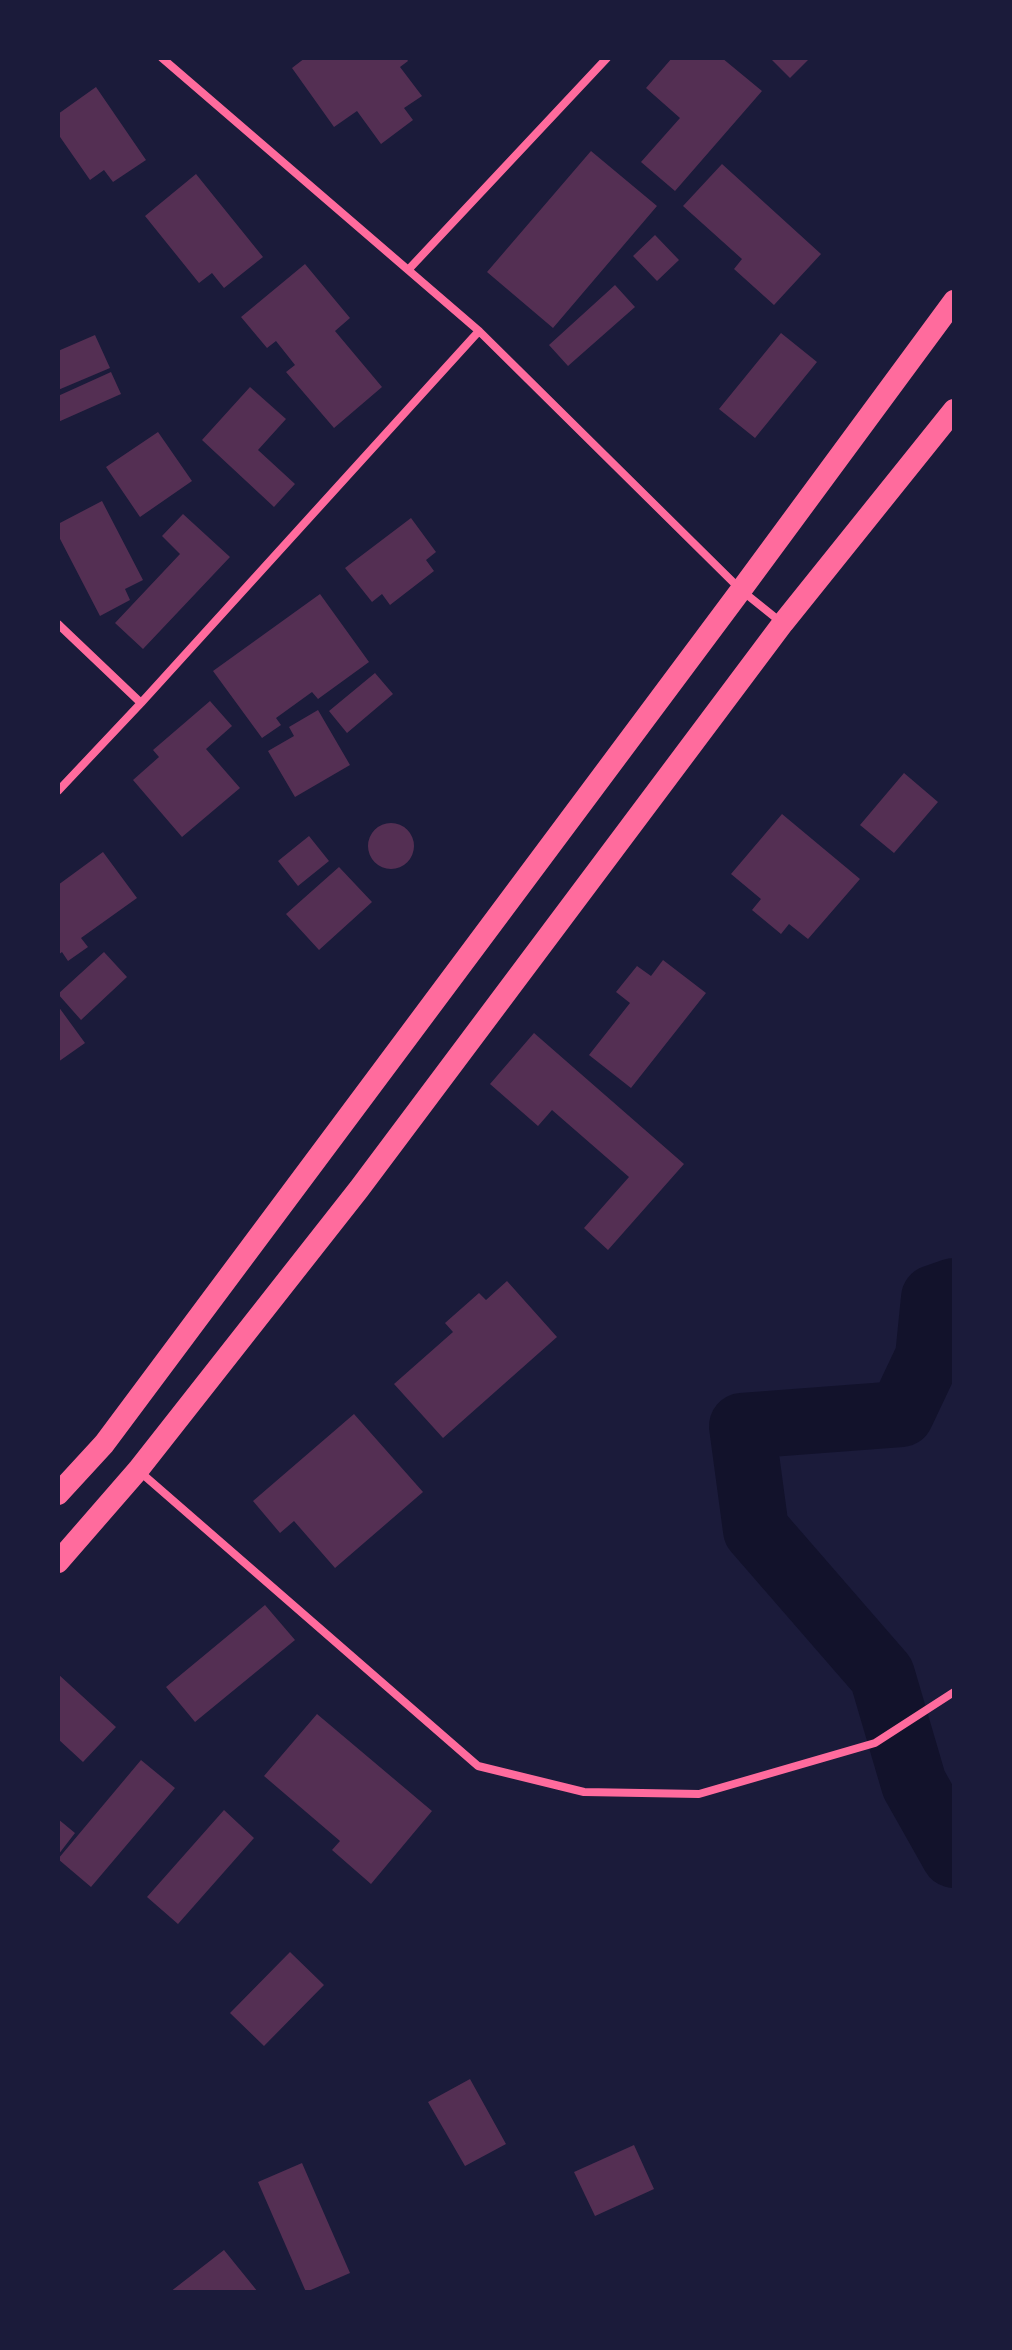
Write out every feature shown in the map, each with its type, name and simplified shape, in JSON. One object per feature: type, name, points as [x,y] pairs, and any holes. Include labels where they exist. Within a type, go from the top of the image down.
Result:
[{"type":"highway","points":[[58,1494],[104,1444],[954,301]]},
{"type":"highway","points":[[58,1562],[138,1470],[359,1189],[783,623],[954,410]]},
{"type":"street","points":[[162,58],[479,331],[741,590],[783,623]]},
{"type":"street","points":[[409,269],[607,58]]},
{"type":"street","points":[[58,791],[479,331]]},
{"type":"street","points":[[58,624],[141,703]]},
{"type":"street","points":[[138,1470],[478,1766],[584,1792],[699,1794],[875,1743],[954,1692]]},
{"type":"building","points":[[305,58],[406,58],[408,61],[400,67],[422,96],[404,108],[413,120],[381,144],[357,111],[334,127],[292,68]]},
{"type":"building","points":[[672,58],[722,58],[762,91],[675,191],[641,162],[680,118],[646,88]]},
{"type":"building","points":[[770,58],[810,58],[790,78]]},
{"type":"building","points":[[96,87],[146,160],[113,182],[104,170],[90,180],[58,134],[58,114]]},
{"type":"building","points":[[591,151],[657,206],[553,328],[487,272]]},
{"type":"building","points":[[722,164],[821,254],[774,305],[734,269],[742,259],[683,206]]},
{"type":"building","points":[[196,174],[263,257],[224,288],[212,273],[199,283],[145,216]]},
{"type":"building","points":[[655,235],[679,260],[657,281],[633,256]]},
{"type":"building","points":[[305,264],[350,318],[335,331],[382,387],[334,428],[286,372],[295,365],[276,341],[267,348],[241,317]]},
{"type":"building","points":[[615,285],[635,307],[568,366],[549,345]]},
{"type":"building","points":[[781,333],[817,362],[755,438],[719,409]]},
{"type":"building","points":[[95,335],[110,368],[58,390],[58,351]]},
{"type":"building","points":[[111,372],[121,394],[58,422],[58,396]]},
{"type":"building","points":[[250,387],[286,419],[258,450],[295,484],[274,507],[202,440]]},
{"type":"building","points":[[158,432],[192,481],[140,517],[106,467]]},
{"type":"building","points":[[102,501],[143,580],[125,589],[130,600],[100,616],[58,535],[58,524]]},
{"type":"building","points":[[183,514],[230,557],[143,649],[115,623],[180,554],[162,536]]},
{"type":"building","points":[[411,518],[436,552],[426,560],[434,571],[390,605],[382,594],[372,602],[345,568]]},
{"type":"building","points":[[320,594],[369,662],[318,699],[312,692],[276,718],[281,725],[262,738],[213,671]]},
{"type":"building","points":[[375,673],[393,694],[347,733],[329,711]]},
{"type":"building","points":[[210,701],[232,726],[206,749],[240,788],[182,837],[133,780],[159,757],[153,750]]},
{"type":"building","points":[[318,710],[350,765],[295,797],[268,751],[294,736],[289,727]]},
{"type":"building","points":[[904,773],[938,802],[894,853],[860,825]]},
{"type":"building","points":[[782,814],[860,879],[808,939],[789,924],[781,934],[752,910],[761,899],[731,874]]},
{"type":"building","points":[[391,823],[407,830],[414,846],[407,862],[391,869],[375,862],[368,846],[375,830]]},
{"type":"building","points":[[309,836],[329,861],[298,886],[278,861]]},
{"type":"building","points":[[103,852],[137,898],[81,938],[88,947],[68,961],[62,952],[58,955],[58,885]]},
{"type":"building","points":[[339,867],[372,902],[319,950],[286,914]]},
{"type":"building","points":[[104,952],[127,977],[81,1020],[58,994]]},
{"type":"building","points":[[663,960],[706,993],[631,1088],[589,1055],[630,1003],[616,992],[637,966],[651,976]]},
{"type":"building","points":[[58,1006],[85,1043],[58,1062]]},
{"type":"building","points":[[534,1033],[684,1164],[608,1250],[584,1228],[629,1177],[552,1110],[538,1126],[490,1084]]},
{"type":"building","points":[[507,1281],[557,1337],[443,1438],[394,1384],[453,1332],[445,1323],[479,1293],[486,1300]]},
{"type":"building","points":[[354,1414],[423,1492],[335,1568],[294,1521],[280,1533],[253,1501]]},
{"type":"building","points":[[265,1605],[295,1640],[195,1722],[166,1687]]},
{"type":"building","points":[[58,1674],[116,1727],[83,1762],[58,1739]]},
{"type":"building","points":[[317,1714],[432,1811],[371,1884],[332,1850],[340,1841],[264,1776]]},
{"type":"building","points":[[141,1760],[175,1788],[91,1887],[58,1859]]},
{"type":"building","points":[[224,1810],[254,1838],[178,1924],[147,1897]]},
{"type":"building","points":[[58,1819],[75,1833],[58,1855]]},
{"type":"building","points":[[290,1952],[324,1985],[264,2046],[230,2013]]},
{"type":"building","points":[[470,2079],[506,2144],[465,2166],[428,2102]]},
{"type":"building","points":[[634,2145],[654,2189],[595,2216],[574,2172]]},
{"type":"building","points":[[302,2163],[350,2273],[306,2292],[258,2182]]},
{"type":"building","points":[[224,2250],[258,2292],[170,2292]]},
{"type":"waterway","points":[[954,1291],[934,1298],[928,1357],[901,1414],[742,1426],[756,1530],[882,1675],[914,1784],[954,1855]]}]
